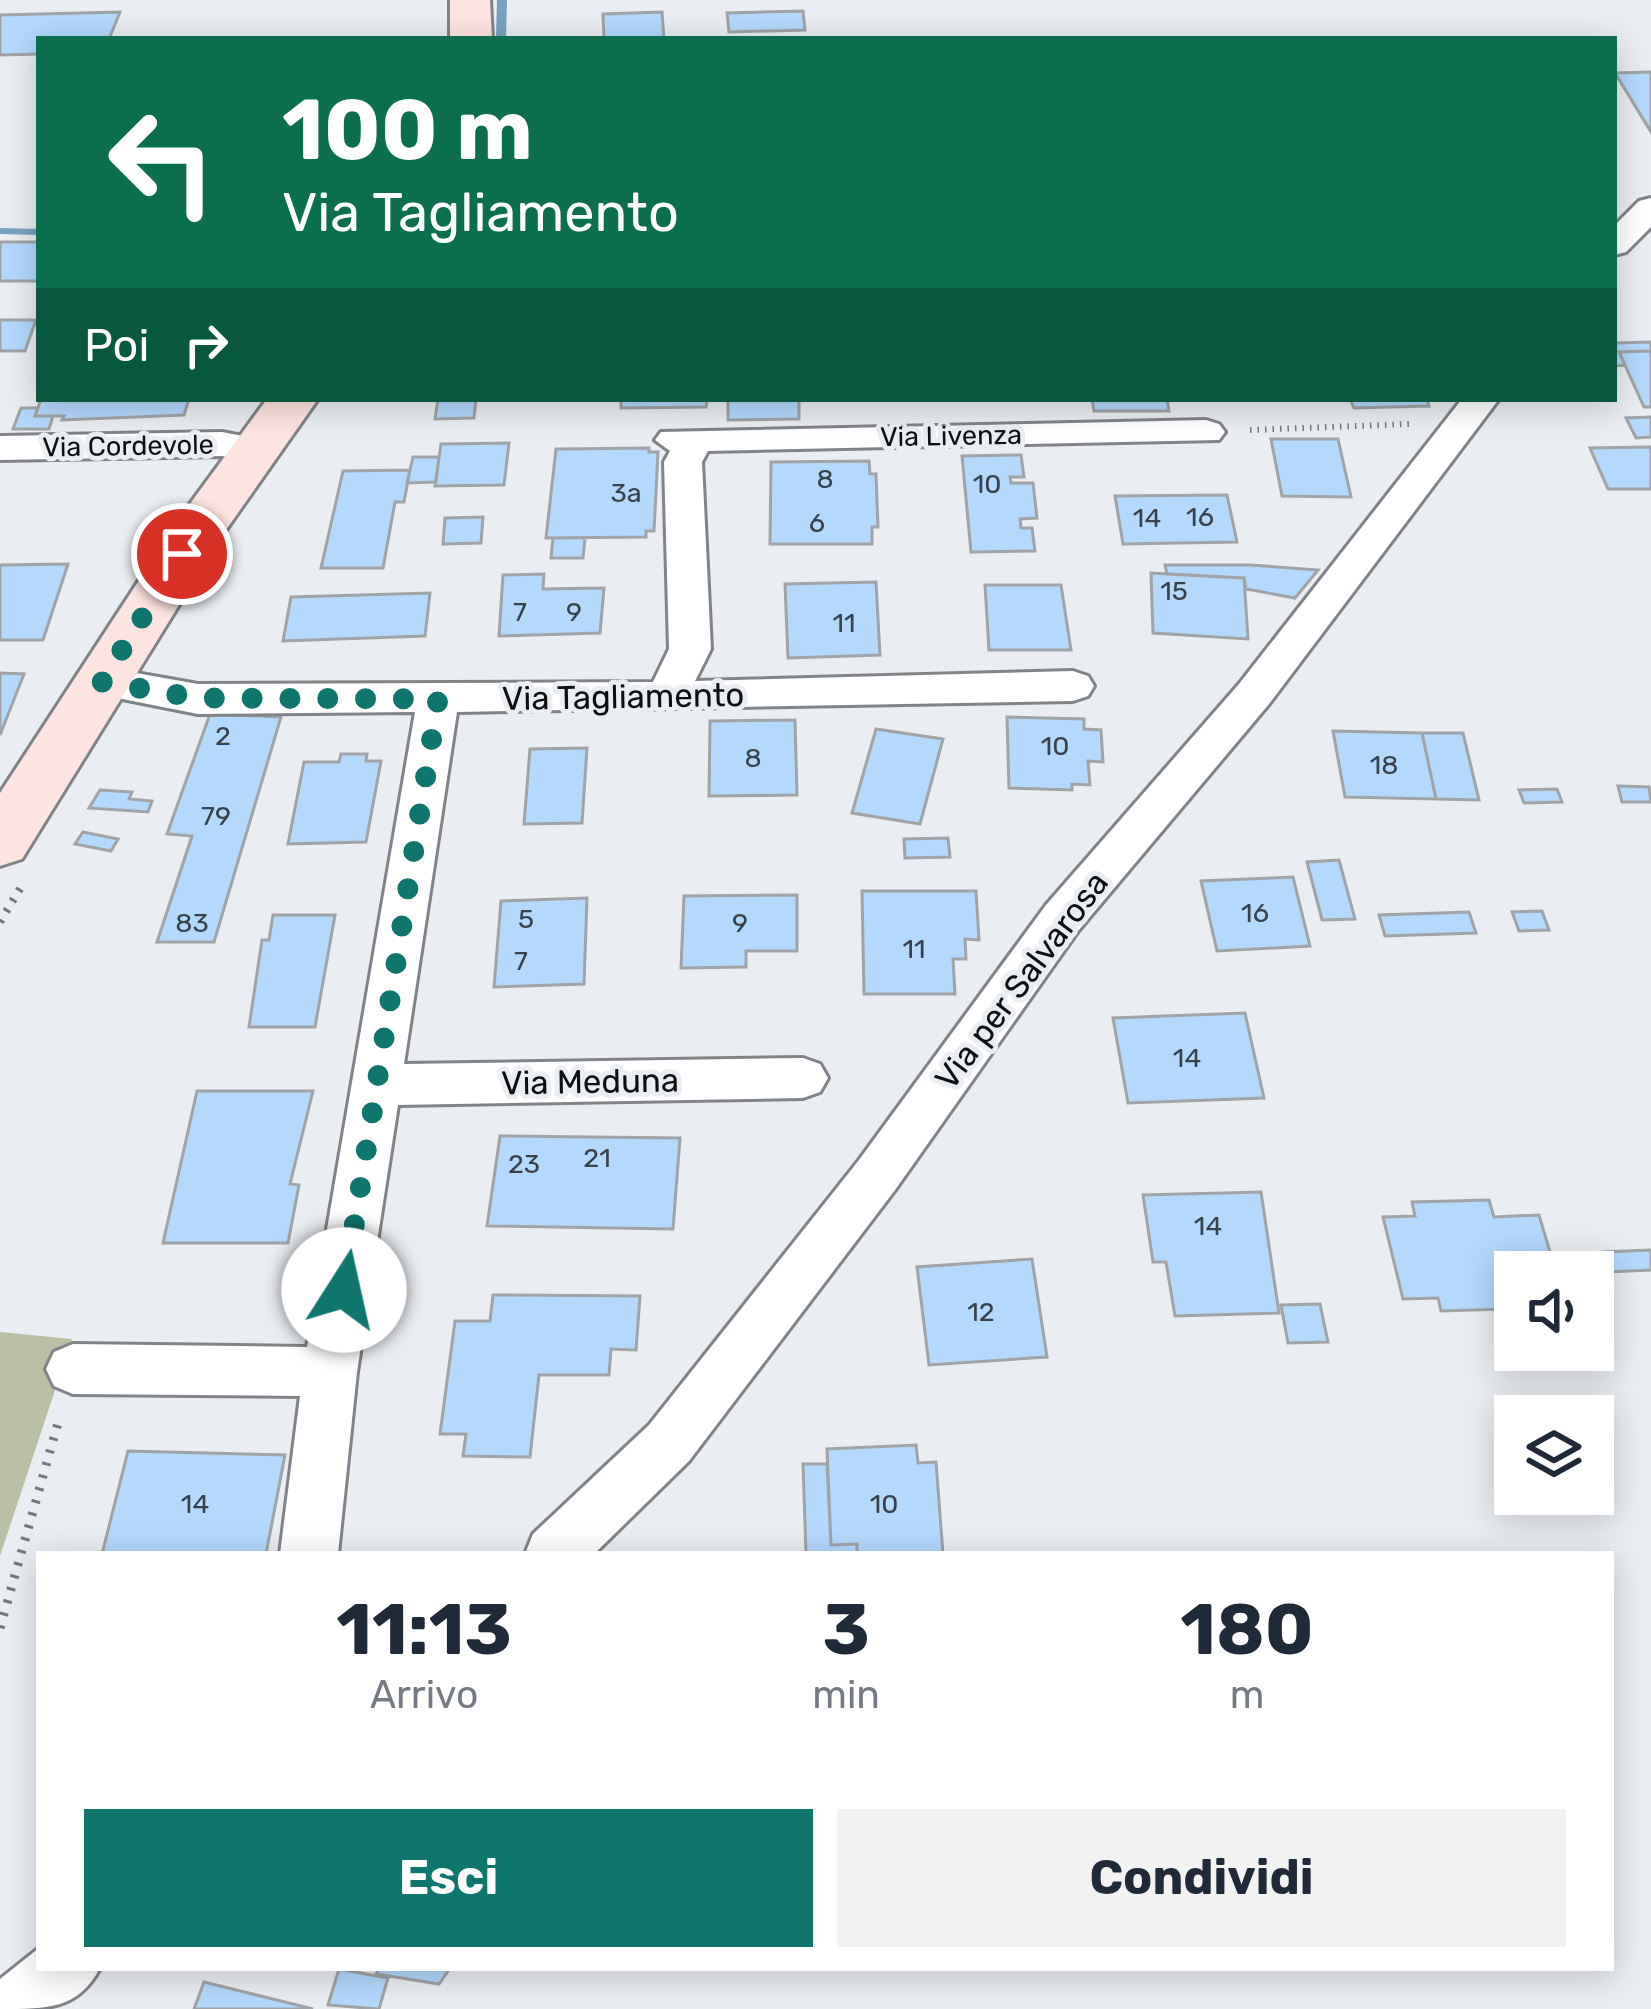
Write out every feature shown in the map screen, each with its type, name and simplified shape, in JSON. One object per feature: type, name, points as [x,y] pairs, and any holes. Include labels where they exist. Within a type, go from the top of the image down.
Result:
[{"type":"street","points":[[470,0],[471,36]]},
{"type":"street","points":[[1617,242],[1651,208]]},
{"type":"street","points":[[10,840],[102,682],[291,402]]},
{"type":"street","name":"Via per Salvarosa","points":[[557,1551],[668,1442],[878,1175],[1062,918],[1239,712],[1470,412]]},
{"type":"street","name":"Via Livenza","points":[[668,694],[690,649],[684,440],[1206,432]]},
{"type":"street","name":"Via Cordevole","points":[[0,448],[222,444],[256,449]]},
{"type":"street","name":"Via Tagliamento","points":[[102,682],[198,698],[438,699],[1073,686]]},
{"type":"street","points":[[309,1551],[330,1372],[438,699]]},
{"type":"street","name":"Via Meduna","points":[[378,1085],[802,1078]]},
{"type":"street","points":[[73,1369],[330,1372]]},
{"type":"street","points":[[15,2009],[63,1971]]},
{"type":"path","points":[[1206,432],[1470,412]]},
{"type":"path","points":[[0,922],[10,840]]},
{"type":"path","points":[[0,1628],[73,1369]]},
{"type":"green space","points":[[0,1332],[72,1339],[0,1556]]},
{"type":"building","points":[[803,11],[805,30],[729,32],[727,13]]},
{"type":"building","points":[[120,12],[110,36],[36,36],[36,54],[0,55],[0,15]]},
{"type":"building","points":[[662,12],[664,36],[604,36],[603,14]]},
{"type":"building","points":[[1651,72],[1651,132],[1617,76]]},
{"type":"building","points":[[0,242],[36,242],[36,281],[0,281]]},
{"type":"building","points":[[0,320],[36,320],[25,351],[0,351]]},
{"type":"building","points":[[1651,342],[1651,351],[1619,352],[1625,365],[1617,366],[1617,343]]},
{"type":"building","points":[[1651,351],[1651,407],[1644,407],[1619,352]]},
{"type":"building","points":[[40,402],[188,402],[184,415],[62,420],[64,416],[35,416]]},
{"type":"building","points":[[438,402],[476,402],[474,418],[435,419]]},
{"type":"building","points":[[621,402],[707,402],[706,407],[621,408]]},
{"type":"building","points":[[728,402],[799,402],[799,419],[728,420]]},
{"type":"building","points":[[1092,402],[1168,402],[1169,411],[1094,411]]},
{"type":"building","points":[[1351,402],[1428,402],[1429,406],[1354,408]]},
{"type":"building","points":[[21,408],[38,408],[35,416],[53,416],[49,429],[13,429]]},
{"type":"building","points":[[1651,417],[1651,437],[1636,438],[1626,418]]},
{"type":"building","points":[[1271,439],[1338,439],[1351,497],[1282,496]]},
{"type":"building","points":[[509,443],[504,485],[435,486],[441,444]]},
{"type":"building","points":[[1651,447],[1651,489],[1608,489],[1590,448]]},
{"type":"building","points":[[649,448],[649,452],[658,452],[654,531],[646,531],[646,537],[546,538],[556,449]]},
{"type":"building","points":[[1021,455],[1024,477],[1010,477],[1011,483],[1033,483],[1037,518],[1020,519],[1021,528],[1032,528],[1035,551],[971,552],[962,456]]},
{"type":"building","points":[[413,457],[439,457],[436,482],[407,483]]},
{"type":"building","points":[[869,461],[870,474],[876,474],[878,527],[872,527],[872,544],[770,544],[771,462]]},
{"type":"building","points":[[410,470],[404,502],[395,502],[383,568],[321,568],[343,471]]},
{"type":"building","points":[[1227,495],[1237,542],[1123,544],[1115,496]]},
{"type":"building","points":[[483,517],[481,543],[443,544],[445,518]]},
{"type":"building","points":[[553,538],[585,538],[583,558],[551,558]]},
{"type":"building","points":[[68,564],[43,640],[0,640],[0,565]]},
{"type":"building","points":[[1165,565],[1318,570],[1295,598],[1246,589],[1244,578],[1167,574]]},
{"type":"building","points":[[1151,573],[1244,578],[1248,639],[1153,633]]},
{"type":"building","points":[[544,574],[543,589],[604,588],[600,633],[499,636],[503,575]]},
{"type":"building","points":[[876,582],[880,655],[788,658],[785,584]]},
{"type":"building","points":[[985,585],[1061,585],[1071,650],[989,650]]},
{"type":"building","points":[[430,593],[425,636],[283,641],[291,597]]},
{"type":"building","points":[[0,673],[24,674],[0,735]]},
{"type":"building","points":[[210,714],[281,717],[214,942],[157,942],[192,836],[167,834]]},
{"type":"building","points":[[1007,717],[1084,719],[1084,729],[1101,730],[1103,762],[1088,761],[1090,785],[1072,784],[1072,790],[1009,788]]},
{"type":"building","points":[[795,720],[797,795],[709,796],[710,721]]},
{"type":"building","points":[[876,729],[943,739],[920,824],[852,813]]},
{"type":"building","points":[[1333,731],[1422,733],[1436,799],[1345,797]]},
{"type":"building","points":[[1422,733],[1463,733],[1479,800],[1436,799]]},
{"type":"building","points":[[587,748],[582,823],[524,824],[530,749]]},
{"type":"building","points":[[341,754],[367,754],[366,761],[381,761],[366,842],[288,844],[304,762],[339,762]]},
{"type":"building","points":[[1618,786],[1649,787],[1651,802],[1622,802]]},
{"type":"building","points":[[1557,789],[1562,802],[1524,803],[1519,790]]},
{"type":"building","points":[[100,790],[132,792],[129,799],[152,801],[148,812],[89,808]]},
{"type":"building","points":[[83,832],[118,839],[111,851],[75,844]]},
{"type":"building","points":[[948,838],[950,857],[905,858],[904,839]]},
{"type":"building","points":[[1339,860],[1355,919],[1322,920],[1307,862]]},
{"type":"building","points":[[1293,877],[1310,946],[1217,951],[1201,881]]},
{"type":"building","points":[[862,891],[976,891],[979,940],[965,939],[966,959],[953,959],[955,994],[864,994]]},
{"type":"building","points":[[797,895],[797,951],[746,951],[746,967],[681,968],[684,896]]},
{"type":"building","points":[[587,898],[584,984],[494,987],[501,901]]},
{"type":"building","points":[[1542,911],[1549,930],[1519,931],[1512,912]]},
{"type":"building","points":[[1469,912],[1476,933],[1385,936],[1379,915]]},
{"type":"building","points":[[273,915],[335,915],[315,1027],[249,1027],[262,940],[269,940]]},
{"type":"building","points":[[1245,1013],[1264,1098],[1128,1103],[1113,1018]]},
{"type":"building","points":[[197,1091],[313,1091],[290,1184],[299,1185],[288,1243],[163,1243]]},
{"type":"building","points":[[500,1136],[680,1138],[673,1229],[487,1226]]},
{"type":"building","points":[[1261,1192],[1279,1313],[1175,1316],[1166,1262],[1153,1262],[1143,1195]]},
{"type":"building","points":[[1489,1200],[1494,1217],[1539,1215],[1550,1251],[1494,1251],[1494,1309],[1441,1311],[1438,1298],[1403,1299],[1383,1217],[1415,1216],[1412,1202]]},
{"type":"building","points":[[1651,1250],[1651,1270],[1614,1272],[1614,1252]]},
{"type":"building","points":[[1032,1259],[1047,1357],[929,1365],[917,1267]]},
{"type":"building","points":[[493,1295],[640,1296],[636,1350],[611,1349],[609,1375],[539,1375],[530,1457],[463,1456],[466,1434],[440,1434],[455,1321],[490,1321]]},
{"type":"building","points":[[1320,1304],[1328,1342],[1288,1343],[1281,1305]]},
{"type":"building","points":[[916,1445],[918,1463],[936,1462],[943,1551],[857,1551],[857,1544],[831,1545],[827,1449]]},
{"type":"building","points":[[128,1451],[285,1455],[267,1551],[103,1551]]},
{"type":"building","points":[[803,1464],[827,1464],[831,1545],[857,1544],[857,1551],[806,1551]]},
{"type":"building","points":[[338,1971],[388,1978],[379,2009],[328,2005]]},
{"type":"building","points":[[378,1971],[448,1971],[439,1984],[376,1974]]},
{"type":"building","points":[[204,1982],[313,2009],[194,2009]]},
{"type":"waterway","points":[[501,36],[502,0]]},
{"type":"waterway","points":[[0,231],[36,232]]},
{"type":"route","points":[[182,554],[102,682],[198,698],[438,699],[344,1290]]}]
